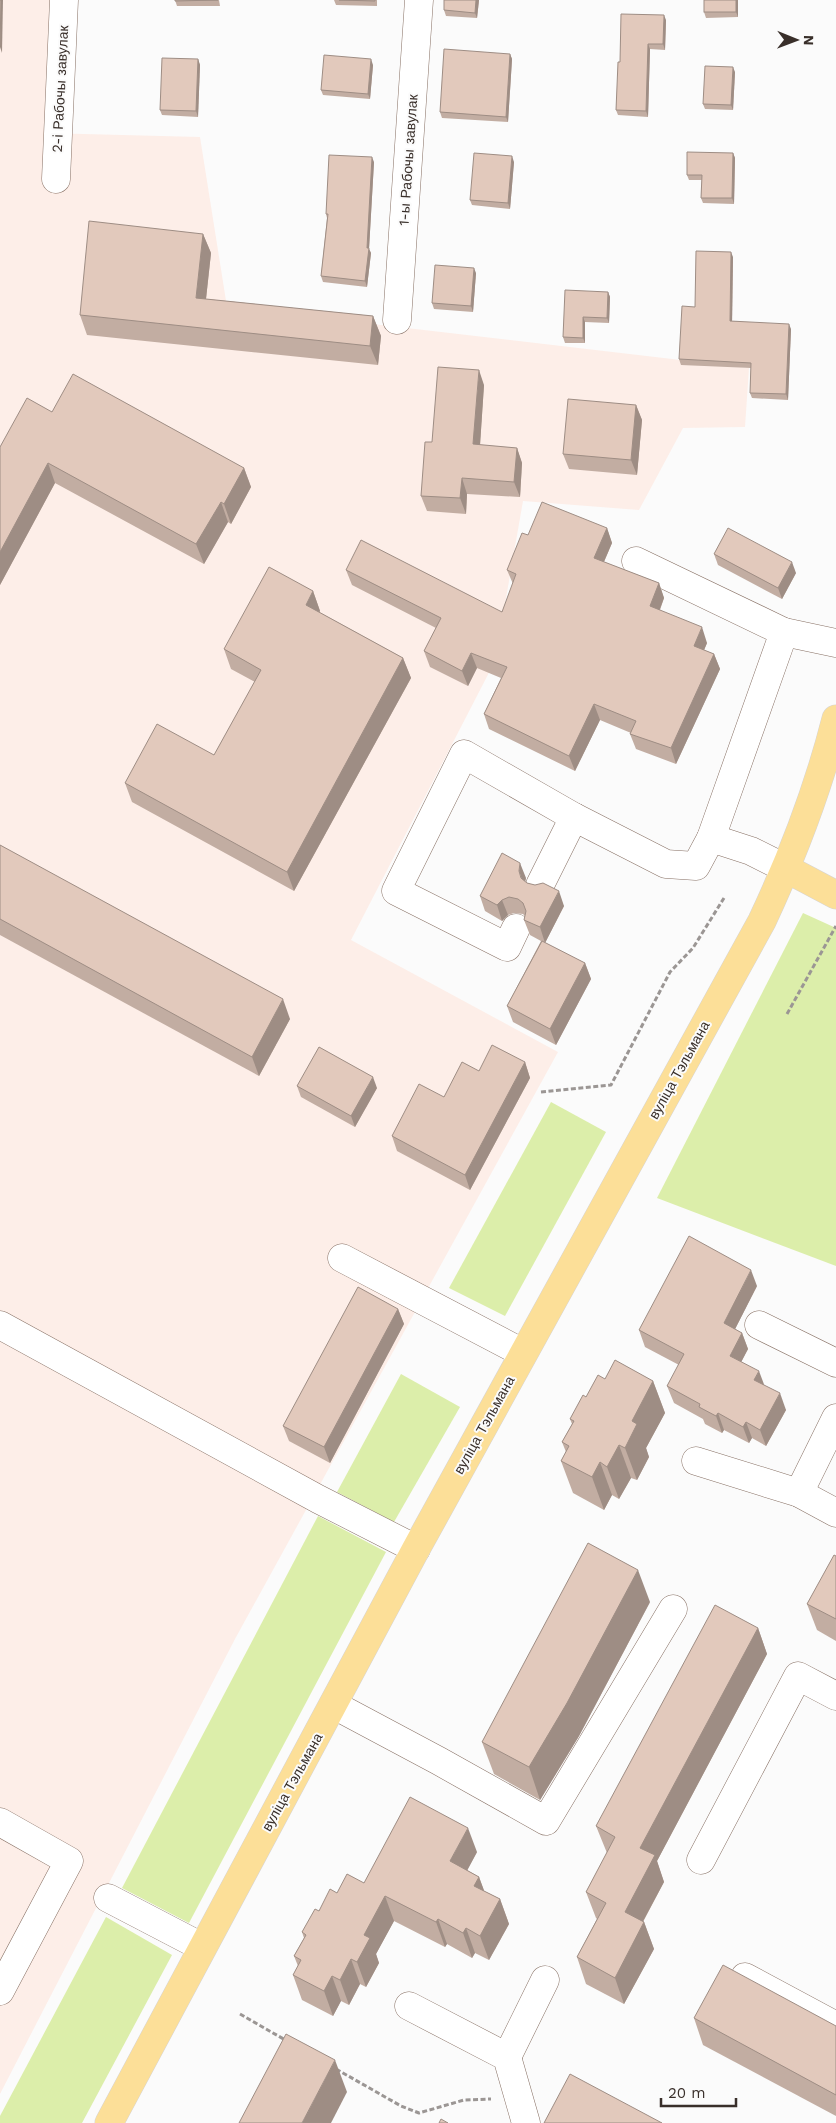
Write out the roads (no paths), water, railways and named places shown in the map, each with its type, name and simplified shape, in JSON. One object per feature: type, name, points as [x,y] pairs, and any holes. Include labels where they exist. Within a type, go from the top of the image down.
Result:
[{"type":"main road","name":"вуліца Тэльмана","points":[[109,2123],[416,1549],[762,921],[787,869],[825,762],[836,719]]},
{"type":"main road","points":[[787,869],[836,895]]},
{"type":"street","name":"2-і Рабочы завулак","points":[[56,179],[64,0]]},
{"type":"street","name":"1-ы Рабочы завулак","points":[[397,320],[419,0]]},
{"type":"street","points":[[636,561],[784,632],[836,643]]},
{"type":"street","points":[[516,928],[507,947],[396,891],[464,754],[574,817],[666,864],[696,866],[712,838],[784,632]]},
{"type":"street","points":[[540,885],[574,817]]},
{"type":"street","points":[[712,838],[750,851],[787,869]]},
{"type":"street","points":[[342,1258],[524,1353]]},
{"type":"street","points":[[0,1325],[318,1499],[416,1549]]},
{"type":"street","points":[[759,1325],[836,1363]]},
{"type":"street","points":[[799,1493],[836,1418]]},
{"type":"street","points":[[696,1461],[799,1493],[836,1513]]},
{"type":"street","points":[[334,1705],[439,1760],[546,1821],[673,1609]]},
{"type":"street","points":[[701,1860],[798,1676],[836,1696]]},
{"type":"street","points":[[0,1822],[69,1861],[0,1991]]},
{"type":"street","points":[[108,1898],[202,1946]]},
{"type":"street","points":[[745,1977],[836,2026]]},
{"type":"street","points":[[522,2110],[507,2057],[545,1980]]},
{"type":"street","points":[[409,2006],[507,2057]]}]
